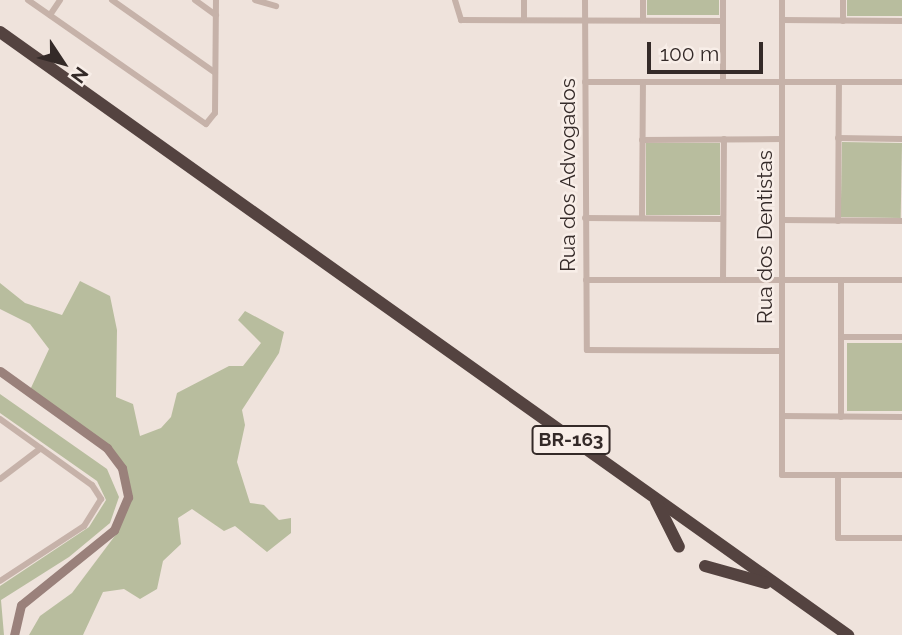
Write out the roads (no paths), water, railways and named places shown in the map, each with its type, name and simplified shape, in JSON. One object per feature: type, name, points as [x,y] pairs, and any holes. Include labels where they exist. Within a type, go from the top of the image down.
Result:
[{"type":"highway","name":"BR-163","points":[[0,33],[848,635]]},
{"type":"highway","points":[[656,501],[679,547]]},
{"type":"highway","points":[[705,566],[792,595]]},
{"type":"street","points":[[28,0],[206,124],[215,113],[216,0]]},
{"type":"street","points":[[50,15],[60,0]]},
{"type":"street","points":[[112,0],[214,72]]},
{"type":"street","points":[[195,0],[216,15]]},
{"type":"street","points":[[255,0],[276,6]]},
{"type":"street","points":[[455,0],[461,20],[723,20]]},
{"type":"street","points":[[524,0],[524,19]]},
{"type":"street","name":"Rua dos Advogados","points":[[585,0],[587,350],[782,351]]},
{"type":"street","points":[[643,0],[643,20]]},
{"type":"street","points":[[723,0],[723,82]]},
{"type":"street","name":"Rua dos Dentistas","points":[[782,0],[782,475],[838,475]]},
{"type":"street","points":[[842,0],[843,21]]},
{"type":"street","points":[[782,20],[902,21]]},
{"type":"street","points":[[585,82],[902,82]]},
{"type":"street","points":[[642,218],[643,82]]},
{"type":"street","points":[[838,221],[839,82]]},
{"type":"street","points":[[838,138],[902,139]]},
{"type":"street","points":[[723,280],[724,139]]},
{"type":"street","points":[[642,140],[782,139]]},
{"type":"street","points":[[585,218],[723,219]]},
{"type":"street","points":[[782,220],[902,221]]},
{"type":"street","points":[[586,280],[902,279]]},
{"type":"street","points":[[841,280],[841,417]]},
{"type":"street","points":[[841,337],[902,337]]},
{"type":"street","points":[[0,371],[107,448],[122,468],[128,497],[114,530],[32,594],[15,617],[14,635]]},
{"type":"street","points":[[782,416],[902,417]]},
{"type":"street","points":[[0,419],[92,485],[100,499],[97,510],[84,526],[0,581]]},
{"type":"street","points":[[0,479],[41,448]]},
{"type":"street","points":[[902,475],[838,475],[838,538],[902,538]]}]
